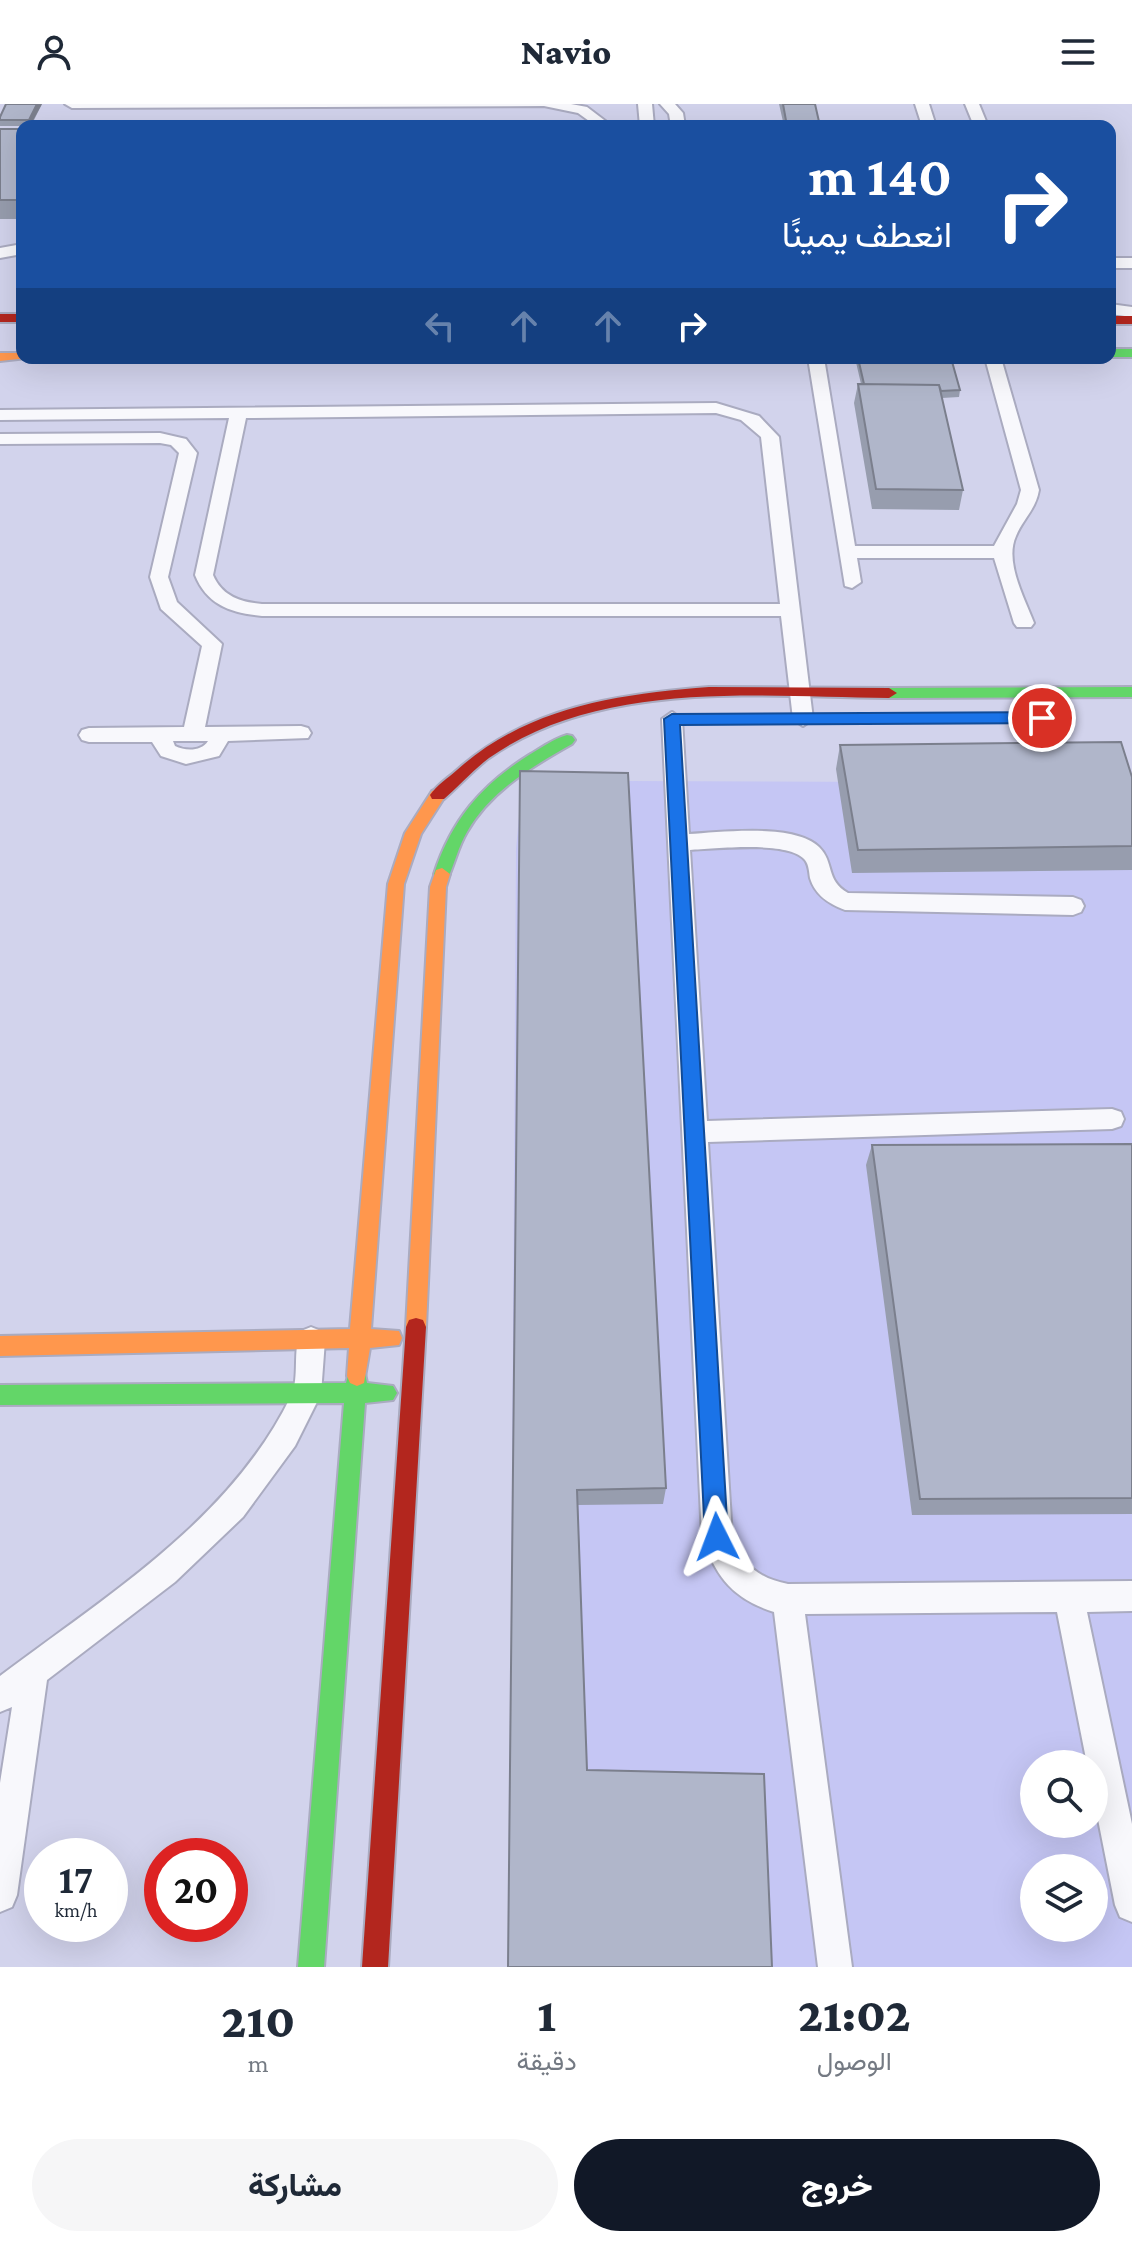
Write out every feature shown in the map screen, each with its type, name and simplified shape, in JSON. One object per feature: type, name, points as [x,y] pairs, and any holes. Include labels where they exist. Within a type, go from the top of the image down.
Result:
[{"type":"street","points":[[311,1967],[396,884],[415,828],[449,785],[488,749],[544,718],[610,700],[667,694],[1132,692]]},
{"type":"street","points":[[375,1967],[415,1337],[438,887],[453,838],[482,799],[516,768],[582,735]]},
{"type":"street","points":[[0,1346],[415,1337]]},
{"type":"street","points":[[0,1395],[411,1393]]},
{"type":"lane","points":[[72,104],[98,108],[539,104]]},
{"type":"lane","points":[[549,104],[582,110],[596,120]]},
{"type":"lane","points":[[817,364],[852,582]]},
{"type":"lane","points":[[995,364],[1030,490],[1025,512],[1009,531],[1002,552],[1024,623]]},
{"type":"lane","points":[[0,415],[716,408],[738,413],[758,423],[770,437],[803,719]]},
{"type":"lane","points":[[239,413],[204,575],[215,595],[228,603],[262,610],[790,610]]},
{"type":"lane","points":[[0,439],[160,438],[171,439],[186,447],[188,453],[159,577],[168,605],[212,644],[193,734]]},
{"type":"lane","points":[[847,552],[1002,552]]},
{"type":"lane","points":[[673,720],[717,1537],[722,1556],[733,1574],[748,1587],[767,1596],[788,1599],[1132,1596]]},
{"type":"lane","points":[[89,735],[301,733]]},
{"type":"lane","points":[[162,734],[161,742],[171,755],[188,756],[212,751],[222,734]]},
{"type":"lane","points":[[678,842],[796,843],[813,855],[824,888],[845,901],[1073,906]]},
{"type":"lane","points":[[694,1132],[1112,1119]]},
{"type":"lane","points":[[0,1696],[32,1675],[164,1571],[233,1507],[285,1436],[307,1394],[311,1340]]},
{"type":"lane","points":[[1069,1596],[1132,1905]]},
{"type":"lane","points":[[788,1599],[835,1967]]},
{"type":"lane","points":[[0,1895],[32,1675]]},
{"type":"shaded area","points":[[621,781],[1132,783],[1132,1967],[509,1967],[516,849],[521,795]]},
{"type":"building","points":[[6,104],[37,104],[29,120],[0,120]]},
{"type":"building","points":[[783,104],[815,104],[819,120],[786,120]]},
{"type":"building","points":[[0,129],[16,129],[16,200],[0,200]]},
{"type":"building","points":[[859,364],[953,364],[960,390],[941,391],[939,385],[864,384]]},
{"type":"building","points":[[858,384],[939,385],[963,490],[876,489]]},
{"type":"building","points":[[1121,742],[1132,777],[1132,846],[858,850],[840,745]]},
{"type":"building","points":[[520,771],[628,773],[666,1488],[577,1490],[587,1770],[764,1774],[772,1967],[508,1967]]},
{"type":"building","points":[[1132,1144],[1132,1498],[920,1499],[872,1145]]},
{"type":"traffic: fast","points":[[1116,353],[1132,353]]},
{"type":"traffic: fast","points":[[889,693],[1132,692]]},
{"type":"traffic: fast","points":[[442,874],[450,849],[473,809],[524,765],[567,740]]},
{"type":"traffic: fast","points":[[311,1967],[357,1376]]},
{"type":"traffic: fast","points":[[0,1395],[386,1393]]},
{"type":"traffic: slow","points":[[0,357],[16,357]]},
{"type":"traffic: slow","points":[[357,1376],[396,884],[413,833],[438,795]]},
{"type":"traffic: slow","points":[[416,1327],[438,887],[442,874]]},
{"type":"traffic: slow","points":[[0,1346],[392,1338]]},
{"type":"traffic: jam","points":[[0,318],[16,318]]},
{"type":"traffic: jam","points":[[1116,320],[1132,320]]},
{"type":"traffic: jam","points":[[438,795],[484,754],[535,726],[590,708],[648,697],[709,692],[889,693]]},
{"type":"traffic: jam","points":[[375,1967],[416,1327]]},
{"type":"route","points":[[717,1537],[672,719],[1042,718]]}]
